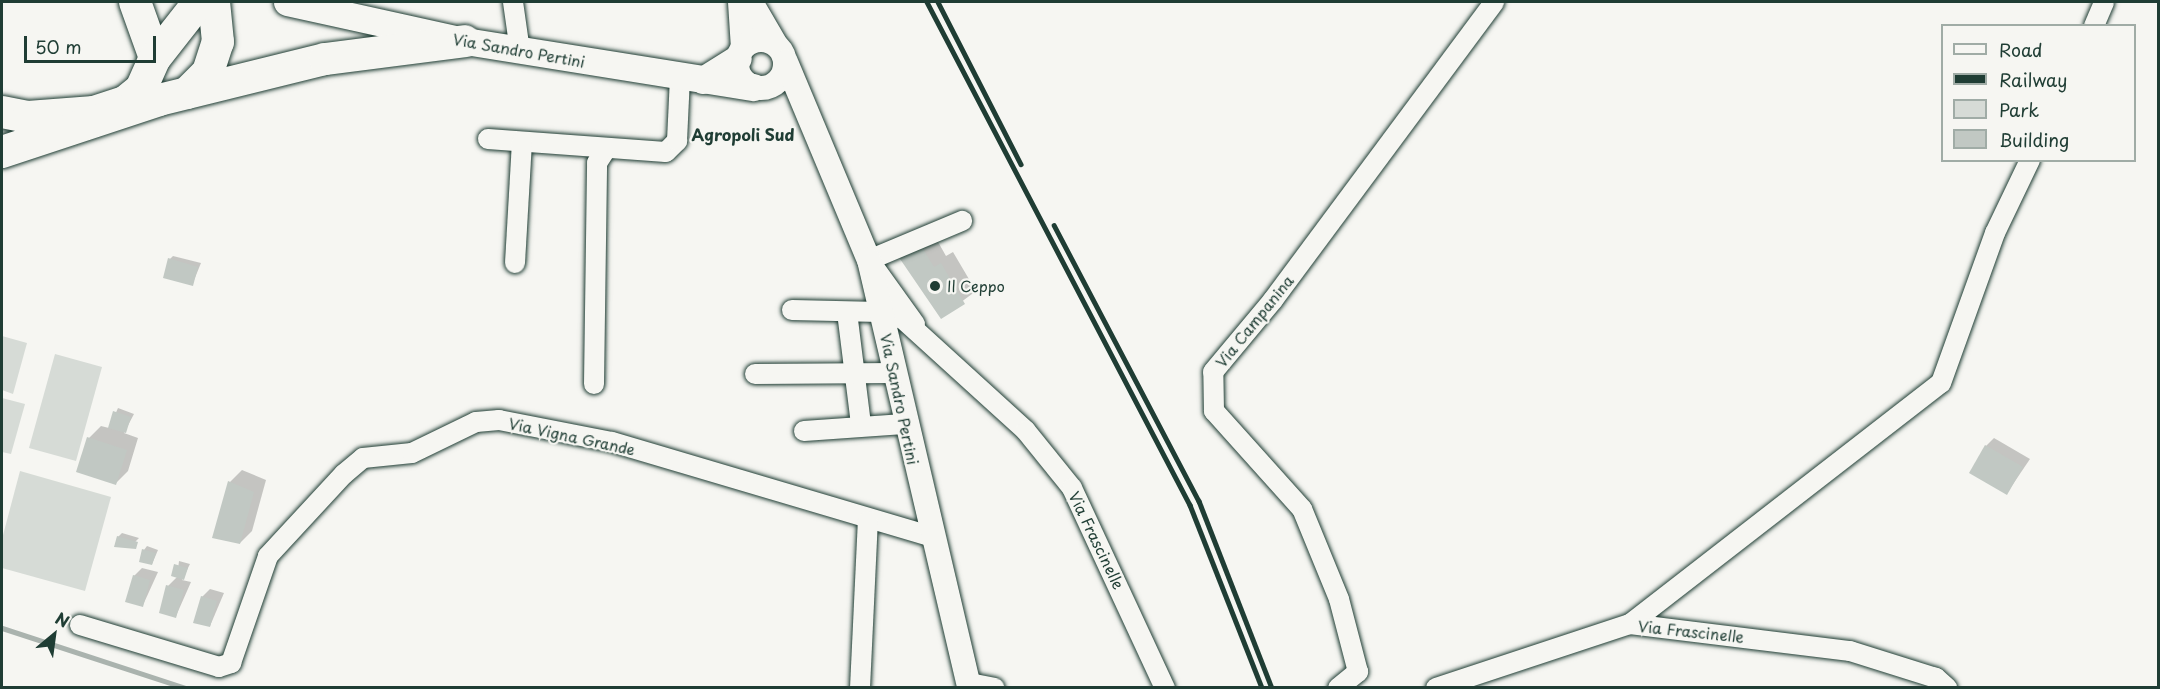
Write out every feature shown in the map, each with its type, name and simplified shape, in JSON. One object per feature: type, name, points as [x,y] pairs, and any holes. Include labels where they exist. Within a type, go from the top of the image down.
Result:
[{"type":"highway","points":[[135,2],[155,58]]},
{"type":"highway","points":[[2,112],[28,117],[94,112],[125,102],[141,89],[155,58],[200,2]]},
{"type":"highway","points":[[187,93],[208,72],[218,42],[214,2]]},
{"type":"highway","points":[[2,152],[187,93],[325,59],[465,41]]},
{"type":"main road","name":"Via Sandro Pertini","points":[[287,2],[465,41],[758,88]]},
{"type":"main road","points":[[691,79],[740,53]]},
{"type":"street","points":[[513,2],[520,51]]},
{"type":"street","points":[[740,2],[738,72],[758,88],[782,77],[780,53],[754,40],[740,53]]},
{"type":"street","name":"Via Sandro Pertini","points":[[751,2],[780,53],[869,260],[894,365],[904,424],[969,685]]},
{"type":"street","name":"Via Campanina","points":[[1338,687],[1358,672],[1339,599],[1302,509],[1214,411],[1213,372],[1273,300],[1494,2]]},
{"type":"street","points":[[2095,24],[2104,2]]},
{"type":"street","points":[[488,139],[606,149],[672,148],[691,79]]},
{"type":"street","name":"Via Sandro Pertini","points":[[758,88],[808,118]]},
{"type":"street","points":[[515,264],[522,142]]},
{"type":"street","points":[[594,384],[597,163],[606,149]]},
{"type":"street","points":[[1630,624],[1941,383],[1995,233],[2029,162]]},
{"type":"street","points":[[869,260],[962,221]]},
{"type":"street","name":"Via Frascinelle","points":[[869,260],[920,335],[1026,431],[1072,488],[1165,687]]},
{"type":"street","name":"Via Frascinelle","points":[[792,310],[847,312],[882,319],[920,335]]},
{"type":"street","points":[[847,312],[852,375],[861,425]]},
{"type":"street","points":[[755,374],[852,375],[894,365],[896,342],[920,335]]},
{"type":"street","name":"Via Vigna Grande","points":[[80,625],[219,667],[231,663],[268,556],[335,482],[363,458],[412,453],[476,422],[499,420],[612,442],[868,521],[932,537]]},
{"type":"street","points":[[804,431],[861,425],[904,424]]},
{"type":"street","points":[[860,687],[868,521]]},
{"type":"street","name":"Via Frascinelle","points":[[1436,687],[1630,624],[1850,651],[1936,678],[1947,687]]},
{"type":"street","points":[[969,685],[995,687]]},
{"type":"green space","points":[[2,336],[27,343],[13,394],[2,390]]},
{"type":"green space","points":[[55,354],[102,367],[76,461],[29,448]]},
{"type":"green space","points":[[2,398],[25,404],[11,454],[2,452]]},
{"type":"green space","points":[[20,471],[111,497],[85,591],[2,568],[2,539]]},
{"type":"building","name":"Il Ceppo","points":[[920,244],[934,267],[941,263],[965,304],[941,319],[898,256]]},
{"type":"building","points":[[168,258],[198,267],[193,286],[163,278]]},
{"type":"building","points":[[113,411],[131,417],[126,433],[108,428]]},
{"type":"building","points":[[87,437],[127,450],[116,485],[76,472]]},
{"type":"building","points":[[1985,445],[2023,467],[2007,495],[1969,473]]},
{"type":"building","points":[[228,481],[254,492],[240,544],[212,538]]},
{"type":"building","points":[[117,536],[138,542],[136,549],[114,547]]},
{"type":"building","points":[[142,549],[156,553],[152,565],[139,562]]},
{"type":"building","points":[[174,564],[188,568],[184,580],[171,576]]},
{"type":"building","points":[[133,575],[150,580],[143,607],[125,602]]},
{"type":"building","points":[[166,585],[184,590],[176,618],[159,613]]},
{"type":"building","points":[[201,596],[217,601],[210,627],[193,623]]},
{"type":"waterway","points":[[2,628],[186,688]]},
{"type":"railway","points":[[927,2],[1190,505],[1262,688]]},
{"type":"railway","points":[[938,2],[1021,164]]},
{"type":"railway","points":[[1054,225],[1199,501],[1272,688]]},
{"type":"place","name":"Il Ceppo","points":[[935,286]]},
{"type":"district","name":"Agropoli Sud","points":[[743,134]]}]
